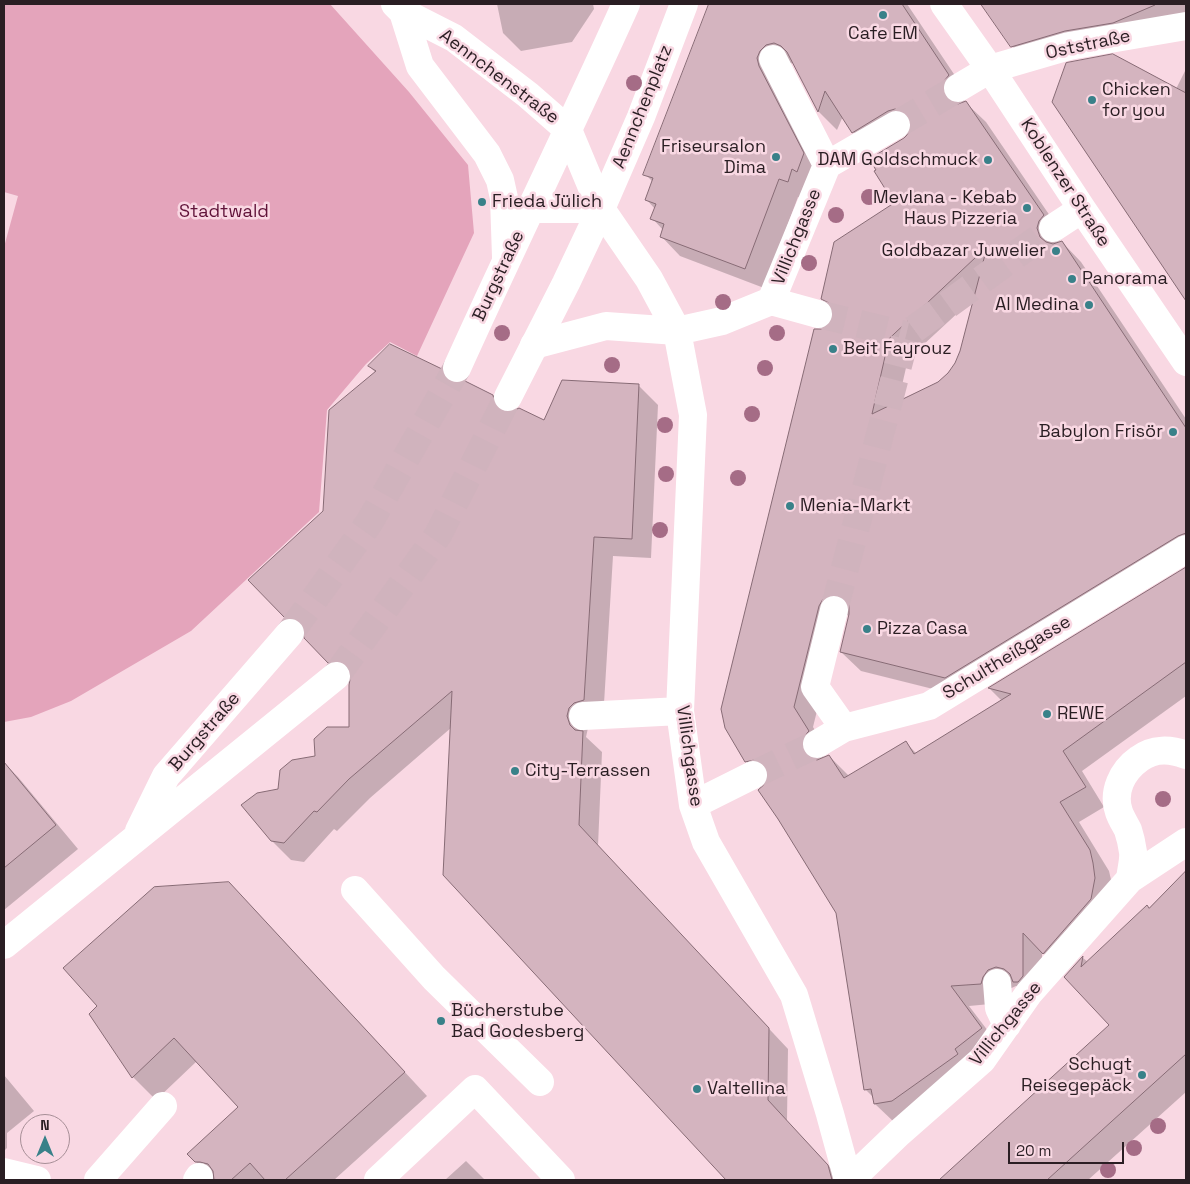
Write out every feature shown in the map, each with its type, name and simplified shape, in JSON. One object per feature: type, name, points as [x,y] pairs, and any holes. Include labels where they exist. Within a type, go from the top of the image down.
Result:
[{"type":"street","points":[[568,130],[626,4]]},
{"type":"street","name":"Aennchenplatz","points":[[602,209],[641,117],[684,4]]},
{"type":"street","name":"Koblenzer Straße","points":[[944,4],[990,69],[1186,362]]},
{"type":"street","name":"Aennchenstraße","points":[[399,8],[454,38],[568,130]]},
{"type":"street","name":"Aennchenstraße","points":[[399,8],[420,66],[487,154],[500,180],[504,198],[506,258]]},
{"type":"street","name":"Oststraße","points":[[990,69],[1070,46],[1186,26]]},
{"type":"street","points":[[773,58],[827,165],[896,125]]},
{"type":"street","points":[[958,88],[990,69]]},
{"type":"street","name":"Villichgasse","points":[[568,130],[602,209],[649,280],[677,331],[693,415],[680,711],[693,805],[706,842],[794,995],[849,1180],[982,1060],[1029,993],[1130,879],[1186,842]]},
{"type":"street","name":"Burgstraße","points":[[457,368],[506,258],[531,210],[568,130]]},
{"type":"street","name":"Villichgasse","points":[[534,345],[606,326],[677,331],[722,321],[771,301],[827,165]]},
{"type":"street","points":[[508,397],[602,209],[531,210]]},
{"type":"street","points":[[1053,228],[1082,209]]},
{"type":"street","points":[[771,301],[818,314]]},
{"type":"street","name":"Schultheißgasse","points":[[817,744],[844,728],[929,706],[1186,548]]},
{"type":"street","points":[[834,610],[815,687],[844,728]]},
{"type":"street","name":"Burgstraße","points":[[134,841],[166,776],[290,633]]},
{"type":"street","name":"Burgstraße","points":[[4,945],[336,676]]},
{"type":"street","points":[[583,716],[680,711]]},
{"type":"street","points":[[1130,879],[1133,854],[1128,831],[1118,812],[1117,794],[1121,778],[1131,764],[1144,755],[1158,750],[1176,751],[1186,755]]},
{"type":"street","points":[[693,805],[753,775]]},
{"type":"street","points":[[354,890],[434,978],[540,1082]]},
{"type":"street","points":[[997,983],[1000,1008],[1007,1024]]},
{"type":"street","points":[[378,1180],[475,1089],[561,1180]]},
{"type":"street","points":[[98,1180],[163,1106]]},
{"type":"street","points":[[4,1172],[37,1180]]},
{"type":"green space","name":"Stadtwald","points":[[4,4],[330,4],[409,92],[468,165],[474,233],[417,356],[390,342],[366,364],[327,410],[319,512],[191,631],[71,701],[31,717],[4,722],[4,247],[18,196],[4,192]]},
{"type":"building","points":[[709,4],[902,4],[949,75],[944,81],[942,88],[945,96],[950,101],[958,104],[966,101],[1044,215],[1039,221],[1037,228],[1040,237],[1046,242],[1053,244],[1062,241],[1186,428],[1186,533],[1178,536],[945,678],[840,652],[849,614],[849,605],[844,598],[830,595],[823,599],[819,606],[794,707],[809,731],[804,736],[801,744],[804,752],[809,757],[817,760],[829,755],[844,778],[906,741],[914,754],[1011,694],[988,688],[1186,567],[1186,662],[1063,751],[1086,787],[1060,802],[1090,850],[1095,878],[1091,899],[1043,954],[1023,933],[1023,976],[1018,982],[1013,982],[1010,974],[1004,969],[996,967],[988,970],[981,984],[951,986],[982,1028],[955,1049],[958,1054],[892,1101],[874,1104],[871,1089],[864,1090],[836,913],[758,790],[766,783],[769,775],[767,768],[761,762],[754,760],[745,762],[725,728],[721,709],[814,329],[821,329],[829,325],[833,318],[833,311],[829,303],[821,299],[834,242],[894,203],[874,171],[876,170],[869,159],[904,138],[910,132],[912,124],[904,112],[895,109],[888,111],[852,133],[825,91],[818,112],[787,52],[781,46],[774,43],[766,45],[760,51],[757,58],[759,66],[804,153],[797,172],[792,169],[788,182],[779,179],[745,269],[660,237],[664,224],[650,219],[656,204],[645,200],[653,178],[643,175]],"holes":[[[987,247],[960,351],[948,373],[938,382],[872,414],[889,339]]]},
{"type":"building","points":[[981,4],[1155,5],[1113,23],[1065,31],[1011,47]]},
{"type":"building","points":[[1113,54],[1186,93],[1186,301],[1052,102],[1066,63]]},
{"type":"building","name":"City-Terrassen","points":[[390,344],[442,369],[444,377],[450,382],[458,384],[465,381],[493,395],[495,405],[501,411],[509,413],[519,408],[544,420],[562,380],[639,384],[632,539],[594,537],[584,700],[574,703],[569,708],[567,716],[570,725],[575,730],[583,731],[579,825],[769,1028],[768,1100],[828,1165],[832,1180],[726,1180],[443,875],[452,691],[349,779],[317,812],[314,811],[284,843],[271,841],[241,805],[257,793],[278,789],[280,770],[292,760],[315,756],[314,739],[327,727],[349,727],[349,685],[351,674],[348,667],[341,661],[328,663],[304,638],[305,628],[301,622],[293,618],[285,618],[248,580],[323,511],[329,410],[376,371],[368,366]]},
{"type":"building","points":[[4,762],[56,825],[4,868]]},
{"type":"building","points":[[1186,871],[1186,1054],[1047,1180],[939,1180],[1109,1025],[1064,977],[1083,956],[1081,967],[1147,905],[1149,908]]},
{"type":"building","points":[[229,882],[405,1072],[285,1180],[265,1180],[250,1163],[231,1180],[214,1180],[213,1171],[208,1164],[195,1162],[187,1154],[238,1107],[174,1038],[132,1078],[89,1014],[97,1006],[63,968],[154,887]]},
{"type":"tunnel","points":[[896,125],[958,88]]},
{"type":"tunnel","points":[[834,610],[906,335],[1053,228]]},
{"type":"tunnel","points":[[818,314],[906,335]]},
{"type":"tunnel","points":[[290,633],[369,523],[457,368]]},
{"type":"tunnel","points":[[336,676],[438,535],[508,397]]},
{"type":"tunnel","points":[[753,775],[817,744]]},
{"type":"place","name":"Cafe EM","points":[[883,15]]},
{"type":"place","name":"Chicken for you","points":[[1092,100]]},
{"type":"place","name":"Friseursalon Dima","points":[[776,157]]},
{"type":"place","name":"DAM Goldschmuck","points":[[988,160]]},
{"type":"place","name":"Frieda Jülich","points":[[482,202]]},
{"type":"place","name":"Mevlana - Kebab Haus Pizzeria","points":[[1027,208]]},
{"type":"place","name":"Goldbazar Juwelier","points":[[1056,251]]},
{"type":"place","name":"Panorama","points":[[1072,279]]},
{"type":"place","name":"Al Medina","points":[[1089,305]]},
{"type":"place","name":"Beit Fayrouz","points":[[833,349]]},
{"type":"place","name":"Babylon Frisör","points":[[1173,432]]},
{"type":"place","name":"Menia-Markt","points":[[790,506]]},
{"type":"place","name":"Pizza Casa","points":[[867,629]]},
{"type":"place","name":"REWE","points":[[1047,714]]},
{"type":"place","name":"City-Terrassen","points":[[515,771]]},
{"type":"place","name":"Bücherstube Bad Godesberg","points":[[441,1021]]},
{"type":"place","name":"Schugt Reisegepäck","points":[[1142,1075]]},
{"type":"place","name":"Valtellina","points":[[697,1089]]}]
